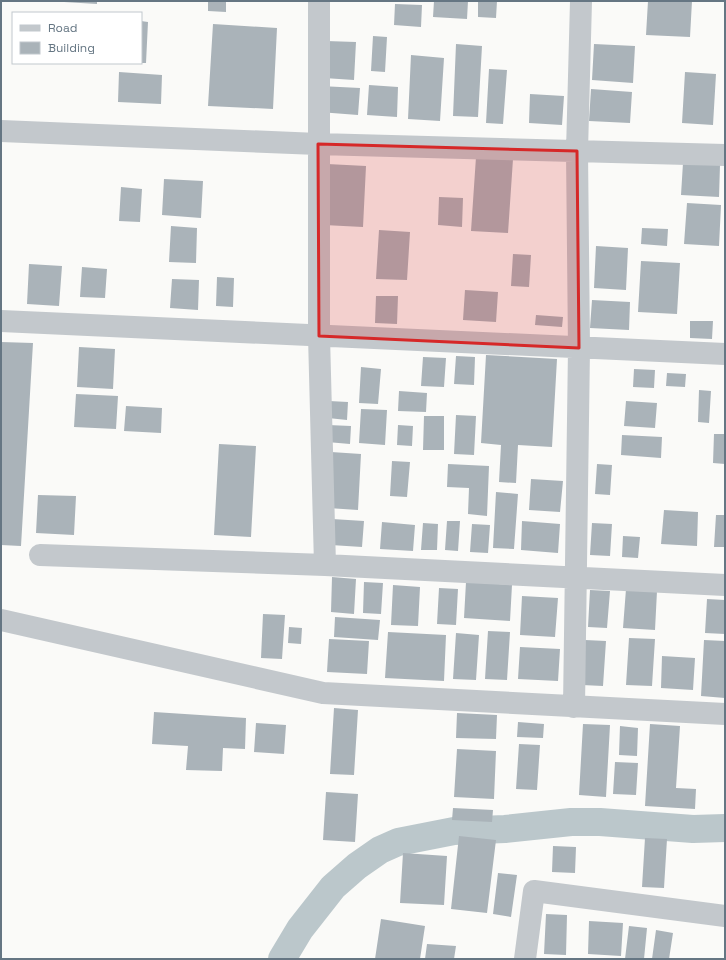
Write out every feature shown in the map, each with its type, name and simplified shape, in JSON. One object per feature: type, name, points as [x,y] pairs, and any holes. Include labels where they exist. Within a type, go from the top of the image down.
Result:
[{"type":"street","points":[[319,1],[319,336],[325,565]]},
{"type":"street","points":[[574,707],[579,348],[577,151],[581,1]]},
{"type":"street","points":[[1,130],[318,144],[725,155]]},
{"type":"street","points":[[1,321],[725,354]]},
{"type":"street","points":[[40,555],[325,565],[725,585]]},
{"type":"street","points":[[1,620],[323,693],[725,714]]},
{"type":"street","points":[[525,959],[534,891],[725,916]]},
{"type":"highlighted area","points":[[318,144],[577,151],[579,348],[319,336]]},
{"type":"building","points":[[97,1],[97,4],[64,2]]},
{"type":"building","points":[[208,1],[226,1],[226,12],[208,11]]},
{"type":"building","points":[[434,1],[468,1],[467,19],[433,17]]},
{"type":"building","points":[[478,1],[497,1],[496,18],[478,17]]},
{"type":"building","points":[[648,1],[692,1],[690,37],[646,35]]},
{"type":"building","points":[[395,4],[422,5],[421,27],[394,25]]},
{"type":"building","points":[[142,21],[148,22],[146,63],[142,63]]},
{"type":"building","points":[[213,24],[277,28],[273,109],[208,106]]},
{"type":"building","points":[[373,36],[387,37],[385,72],[371,71]]},
{"type":"building","points":[[326,41],[356,42],[354,80],[324,78]]},
{"type":"building","points":[[456,44],[482,46],[478,117],[453,116]]},
{"type":"building","points":[[594,44],[635,46],[633,83],[592,80]]},
{"type":"building","points":[[411,55],[444,58],[440,121],[408,119]]},
{"type":"building","points":[[489,69],[507,70],[503,124],[486,123]]},
{"type":"building","points":[[119,72],[162,75],[161,104],[118,102]]},
{"type":"building","points":[[685,72],[716,74],[713,125],[682,123]]},
{"type":"building","points":[[369,85],[398,87],[397,117],[367,115]]},
{"type":"building","points":[[320,86],[360,88],[358,115],[319,112]]},
{"type":"building","points":[[591,89],[632,92],[630,123],[589,121]]},
{"type":"building","points":[[530,94],[564,96],[562,125],[529,123]]},
{"type":"building","points":[[476,157],[513,159],[508,233],[471,231]]},
{"type":"building","points":[[683,163],[720,165],[719,197],[681,195]]},
{"type":"building","points":[[327,164],[366,166],[363,227],[324,225]]},
{"type":"building","points":[[164,179],[203,181],[201,218],[162,215]]},
{"type":"building","points":[[121,187],[142,189],[140,222],[119,221]]},
{"type":"building","points":[[439,197],[463,198],[462,227],[438,225]]},
{"type":"building","points":[[687,203],[721,205],[719,246],[684,244]]},
{"type":"building","points":[[171,226],[197,228],[196,263],[169,262]]},
{"type":"building","points":[[642,228],[668,229],[667,246],[641,244]]},
{"type":"building","points":[[379,230],[410,232],[407,280],[376,279]]},
{"type":"building","points":[[596,246],[628,248],[626,290],[594,288]]},
{"type":"building","points":[[513,254],[531,255],[529,287],[511,286]]},
{"type":"building","points":[[641,261],[680,263],[677,314],[638,312]]},
{"type":"building","points":[[29,264],[62,266],[59,306],[27,304]]},
{"type":"building","points":[[82,267],[107,269],[105,298],[80,297]]},
{"type":"building","points":[[217,277],[234,278],[233,307],[216,306]]},
{"type":"building","points":[[172,279],[199,280],[198,310],[170,308]]},
{"type":"building","points":[[465,290],[498,292],[496,322],[463,320]]},
{"type":"building","points":[[376,296],[398,296],[397,324],[375,323]]},
{"type":"building","points":[[592,300],[630,302],[629,330],[590,328]]},
{"type":"building","points":[[536,315],[563,317],[562,327],[535,325]]},
{"type":"building","points":[[690,321],[713,321],[712,339],[690,338]]},
{"type":"building","points":[[1,342],[33,343],[21,546],[1,545]]},
{"type":"building","points":[[79,347],[115,349],[113,389],[77,387]]},
{"type":"building","points":[[486,355],[557,359],[552,447],[518,445],[516,483],[499,482],[501,445],[481,443]]},
{"type":"building","points":[[456,356],[475,357],[474,385],[454,384]]},
{"type":"building","points":[[423,357],[446,358],[444,387],[421,386]]},
{"type":"building","points":[[361,367],[381,369],[378,404],[359,403]]},
{"type":"building","points":[[634,369],[655,370],[654,388],[633,387]]},
{"type":"building","points":[[667,373],[686,374],[685,387],[666,386]]},
{"type":"building","points":[[699,390],[711,391],[709,423],[698,422]]},
{"type":"building","points":[[399,391],[427,393],[426,412],[398,411]]},
{"type":"building","points":[[76,394],[118,396],[116,429],[74,427]]},
{"type":"building","points":[[329,401],[348,402],[347,420],[328,418]]},
{"type":"building","points":[[626,401],[657,403],[655,428],[624,426]]},
{"type":"building","points":[[126,406],[162,408],[161,433],[124,431]]},
{"type":"building","points":[[361,409],[387,410],[385,445],[359,443]]},
{"type":"building","points":[[456,415],[476,416],[474,455],[454,454]]},
{"type":"building","points":[[424,416],[444,416],[444,450],[423,450]]},
{"type":"building","points":[[328,425],[351,426],[350,444],[327,442]]},
{"type":"building","points":[[398,425],[413,426],[412,446],[397,445]]},
{"type":"building","points":[[714,434],[725,434],[725,464],[713,463]]},
{"type":"building","points":[[622,435],[662,437],[661,458],[621,455]]},
{"type":"building","points":[[219,444],[256,446],[251,537],[214,535]]},
{"type":"building","points":[[331,452],[361,454],[358,510],[328,508]]},
{"type":"building","points":[[392,461],[410,462],[407,497],[390,496]]},
{"type":"building","points":[[448,464],[489,466],[487,516],[468,514],[469,488],[447,487]]},
{"type":"building","points":[[597,464],[612,465],[610,495],[595,494]]},
{"type":"building","points":[[531,479],[563,481],[560,512],[529,510]]},
{"type":"building","points":[[496,492],[518,494],[514,549],[493,548]]},
{"type":"building","points":[[38,495],[76,496],[74,535],[36,533]]},
{"type":"building","points":[[664,510],[698,512],[697,546],[661,544]]},
{"type":"building","points":[[716,515],[725,515],[725,547],[714,547]]},
{"type":"building","points":[[332,519],[364,521],[362,547],[331,545]]},
{"type":"building","points":[[447,521],[460,521],[458,551],[445,550]]},
{"type":"building","points":[[522,521],[560,524],[558,553],[521,550]]},
{"type":"building","points":[[382,522],[415,525],[413,551],[380,549]]},
{"type":"building","points":[[423,523],[438,524],[437,550],[421,550]]},
{"type":"building","points":[[592,523],[612,524],[610,556],[590,555]]},
{"type":"building","points":[[472,524],[490,525],[488,553],[470,552]]},
{"type":"building","points":[[623,536],[640,537],[638,558],[622,557]]},
{"type":"building","points":[[332,577],[356,579],[354,614],[331,612]]},
{"type":"building","points":[[364,582],[383,583],[381,614],[363,613]]},
{"type":"building","points":[[466,582],[512,585],[510,621],[464,618]]},
{"type":"building","points":[[393,585],[420,587],[418,626],[391,625]]},
{"type":"building","points":[[439,588],[458,589],[456,625],[437,624]]},
{"type":"building","points":[[626,589],[657,591],[655,630],[623,628]]},
{"type":"building","points":[[590,590],[610,591],[607,628],[588,627]]},
{"type":"building","points":[[522,596],[558,598],[555,637],[520,635]]},
{"type":"building","points":[[707,599],[725,600],[725,634],[705,633]]},
{"type":"building","points":[[263,614],[285,615],[282,659],[261,658]]},
{"type":"building","points":[[335,617],[380,620],[378,640],[334,637]]},
{"type":"building","points":[[289,627],[302,628],[301,644],[288,643]]},
{"type":"building","points":[[488,631],[510,632],[507,680],[485,679]]},
{"type":"building","points":[[388,632],[446,635],[444,681],[385,678]]},
{"type":"building","points":[[456,633],[479,635],[476,680],[453,679]]},
{"type":"building","points":[[629,638],[655,639],[652,686],[626,685]]},
{"type":"building","points":[[329,639],[369,641],[367,674],[327,672]]},
{"type":"building","points":[[585,640],[606,641],[603,686],[582,685]]},
{"type":"building","points":[[704,640],[725,641],[725,698],[701,696]]},
{"type":"building","points":[[520,647],[560,649],[558,681],[518,679]]},
{"type":"building","points":[[662,656],[695,658],[693,690],[661,688]]},
{"type":"building","points":[[334,708],[358,710],[354,775],[330,774]]},
{"type":"building","points":[[154,712],[246,718],[245,749],[223,748],[222,771],[186,770],[188,746],[152,744]]},
{"type":"building","points":[[457,713],[497,715],[496,739],[456,738]]},
{"type":"building","points":[[518,722],[544,724],[543,738],[517,737]]},
{"type":"building","points":[[256,723],[286,725],[284,754],[254,752]]},
{"type":"building","points":[[583,724],[610,725],[606,797],[579,795]]},
{"type":"building","points":[[650,724],[680,726],[676,788],[696,789],[695,809],[645,806]]},
{"type":"building","points":[[620,726],[638,728],[637,756],[619,755]]},
{"type":"building","points":[[519,744],[540,745],[537,790],[516,789]]},
{"type":"building","points":[[457,749],[496,751],[494,799],[454,797]]},
{"type":"building","points":[[615,762],[638,763],[636,795],[613,794]]},
{"type":"building","points":[[326,792],[358,794],[355,842],[323,840]]},
{"type":"building","points":[[453,808],[493,810],[492,822],[452,820]]},
{"type":"building","points":[[459,836],[496,840],[487,913],[451,909]]},
{"type":"building","points":[[645,838],[667,839],[664,888],[642,887]]},
{"type":"building","points":[[553,846],[576,847],[575,873],[552,872]]},
{"type":"building","points":[[403,853],[447,856],[444,905],[400,903]]},
{"type":"building","points":[[498,873],[517,875],[511,917],[493,914]]},
{"type":"building","points":[[546,914],[567,915],[566,955],[544,954]]},
{"type":"building","points":[[381,919],[425,926],[420,959],[375,959]]},
{"type":"building","points":[[589,921],[623,923],[621,956],[588,954]]},
{"type":"building","points":[[629,926],[647,928],[644,959],[625,959]]},
{"type":"building","points":[[656,930],[673,933],[669,959],[652,959]]},
{"type":"building","points":[[427,944],[456,946],[454,959],[425,959]]},
{"type":"waterway","points":[[282,959],[300,929],[333,887],[357,866],[380,850],[398,842],[454,831],[505,829],[571,822],[600,822],[693,829],[725,828]]}]
